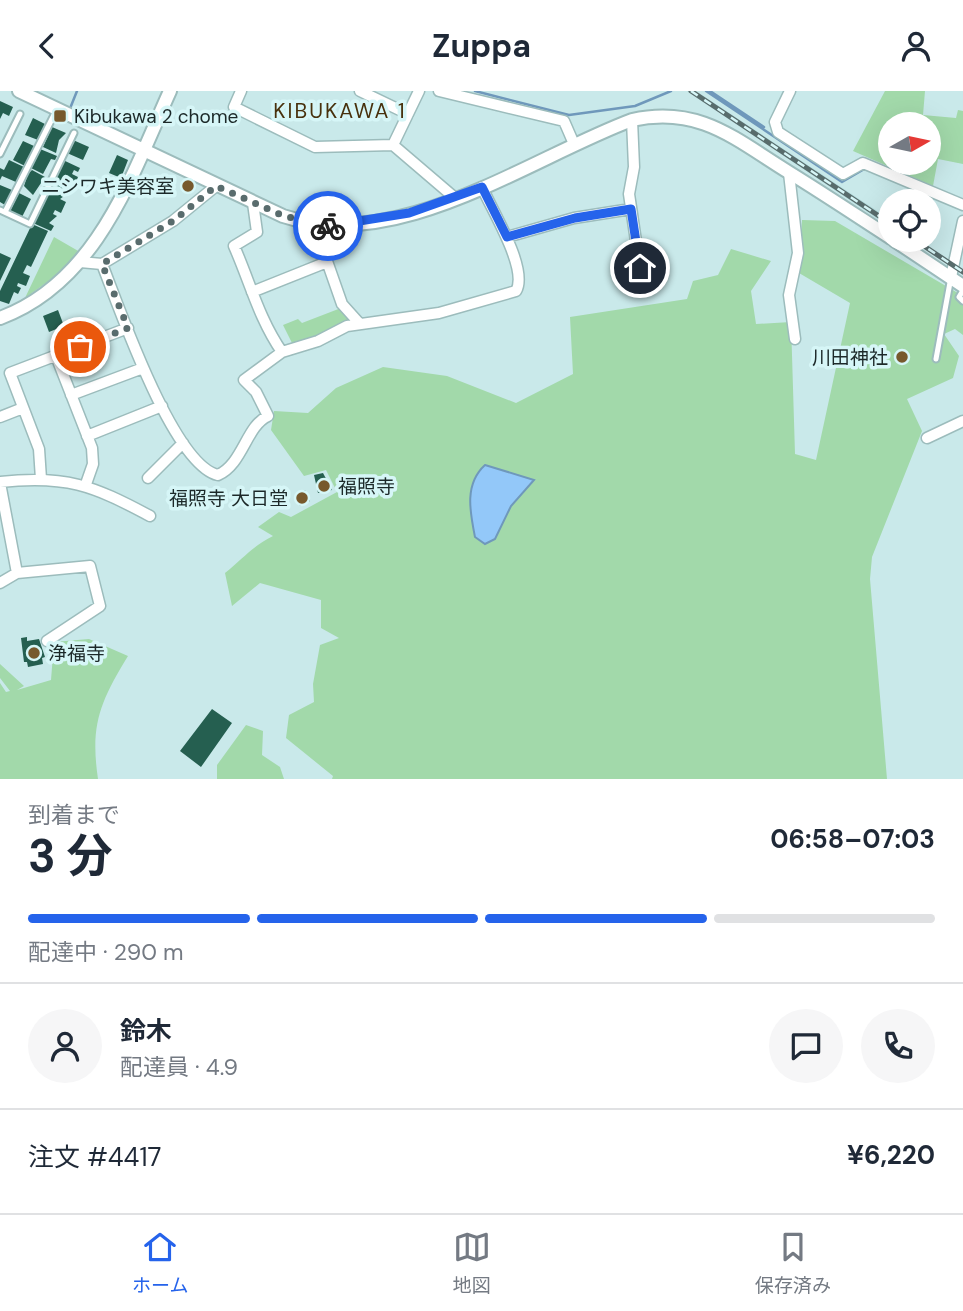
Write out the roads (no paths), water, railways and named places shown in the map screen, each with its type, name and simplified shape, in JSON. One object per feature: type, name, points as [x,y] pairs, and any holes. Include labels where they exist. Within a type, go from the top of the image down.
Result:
[{"type":"street","points":[[19,91],[216,186],[284,216],[314,225],[330,226],[376,220],[455,198],[632,120],[662,116],[703,122],[733,136],[878,230]]},
{"type":"street","points":[[0,318],[40,297],[80,263],[106,225],[170,91]]},
{"type":"street","points":[[241,91],[234,107],[315,147],[393,145],[455,198]]},
{"type":"street","points":[[360,91],[408,114]]},
{"type":"street","points":[[393,145],[419,91]]},
{"type":"street","points":[[439,91],[564,121],[575,144]]},
{"type":"street","points":[[790,91],[775,122],[778,132],[842,174],[863,163],[963,205]]},
{"type":"street","points":[[632,120],[634,167],[629,194],[640,268]]},
{"type":"street","points":[[789,173],[798,253],[789,295],[795,339]]},
{"type":"street","points":[[80,263],[102,264],[173,221],[216,186]]},
{"type":"street","points":[[102,264],[143,368],[183,443],[211,473],[227,471],[255,427],[268,416],[256,391],[244,380],[282,352],[360,324],[439,313],[516,291],[518,276],[507,237],[482,187]]},
{"type":"street","points":[[253,202],[257,232],[234,246],[245,268],[263,322],[282,352]]},
{"type":"street","points":[[507,237],[575,218],[631,209]]},
{"type":"street","points":[[951,277],[963,221]]},
{"type":"street","points":[[314,225],[342,304],[360,324]]},
{"type":"street","points":[[912,252],[963,286]]},
{"type":"street","points":[[252,292],[327,262]]},
{"type":"street","points":[[41,479],[39,449],[10,373],[128,328]]},
{"type":"street","points":[[56,355],[93,456],[86,485]]},
{"type":"street","points":[[71,395],[143,368]]},
{"type":"street","points":[[87,436],[162,406]]},
{"type":"street","points":[[0,417],[23,408]]},
{"type":"street","points":[[927,438],[963,421]]},
{"type":"street","points":[[148,478],[183,443]]},
{"type":"street","points":[[18,573],[0,483],[41,479],[86,485],[150,516]]},
{"type":"street","points":[[0,583],[18,573],[90,566],[100,607],[47,641]]},
{"type":"lane","points":[[57,109],[3,211],[30,224],[74,133]]},
{"type":"lane","points":[[0,155],[20,114]]},
{"type":"lane","points":[[936,359],[951,277]]},
{"type":"lane","points":[[962,292],[959,297],[963,301]]},
{"type":"water","points":[[485,465],[534,480],[511,506],[495,539],[485,544],[475,537],[470,499],[474,481]]},
{"type":"waterway","points":[[71,106],[77,91]]},
{"type":"waterway","points":[[475,91],[569,115],[635,106],[671,91]]},
{"type":"waterway","points":[[706,91],[842,182],[866,168]]},
{"type":"waterway","points":[[710,91],[764,127]]},
{"type":"railway","points":[[691,91],[878,215]]},
{"type":"railway","points":[[933,252],[963,272]]},
{"type":"place","name":"Kibukawa 2 chome","points":[[60,116]]},
{"type":"place","name":"ニシワキ美容室","points":[[188,186]]},
{"type":"place","name":"川田神社","points":[[902,357]]},
{"type":"place","name":"福照寺","points":[[324,486]]},
{"type":"place","name":"福照寺 大日堂","points":[[302,498]]},
{"type":"place","name":"浄福寺","points":[[34,653]]},
{"type":"district","name":"KIBUKAWA 1","points":[[340,111]]}]
